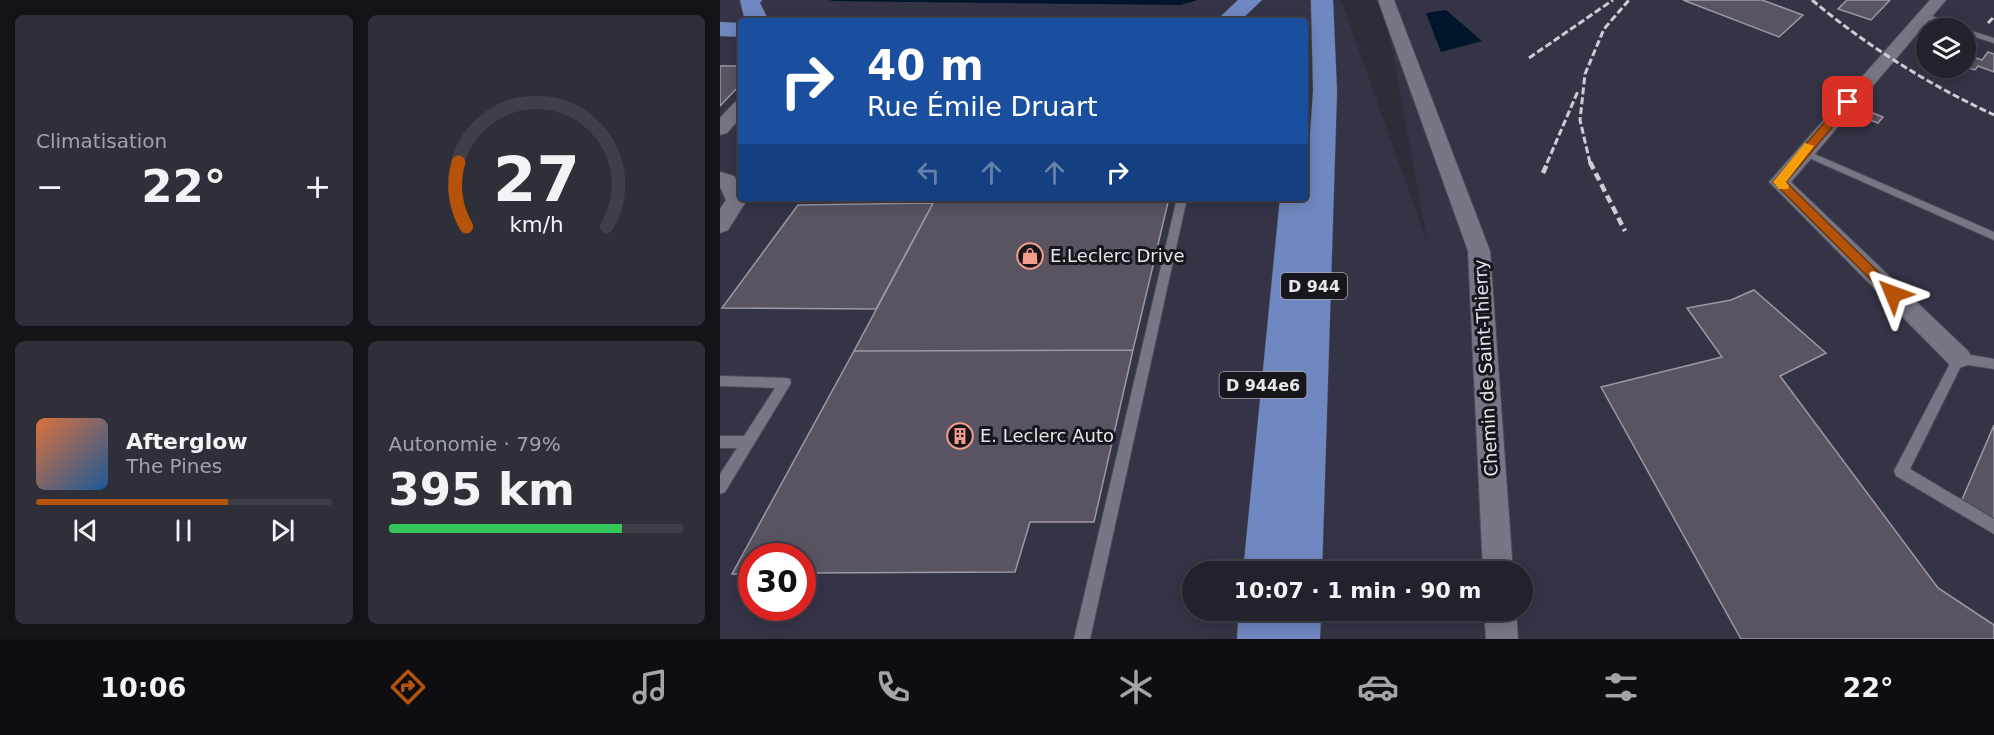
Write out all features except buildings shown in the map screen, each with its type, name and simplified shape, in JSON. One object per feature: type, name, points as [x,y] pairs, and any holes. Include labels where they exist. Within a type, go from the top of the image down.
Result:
[{"type":"highway","points":[[751,0],[749,2],[756,18]]},
{"type":"highway","points":[[1230,18],[1251,0]]},
{"type":"highway","points":[[1304,0],[1305,18]]},
{"type":"highway","name":"D 944","points":[[1302,561],[1325,91],[1322,0]]},
{"type":"highway","points":[[1316,250],[1330,177],[1344,0]]},
{"type":"highway","points":[[720,29],[738,30]]},
{"type":"highway","points":[[720,40],[738,41]]},
{"type":"highway","name":"D 944e6","points":[[1249,561],[1277,201]]},
{"type":"highway","name":"D 944","points":[[1265,561],[1294,201]]},
{"type":"highway","points":[[1243,639],[1244,621]]},
{"type":"highway","points":[[1259,639],[1260,621]]},
{"type":"highway","points":[[1298,639],[1299,621]]},
{"type":"street","name":"Chemin de Saint-Thierry","points":[[1386,0],[1479,251],[1497,561]]},
{"type":"street","points":[[1938,0],[1779,182],[1959,358]]},
{"type":"street","points":[[720,129],[738,109]]},
{"type":"street","points":[[720,179],[727,181],[736,200],[720,225]]},
{"type":"street","points":[[1501,621],[1502,639]]},
{"type":"lane","points":[[1924,16],[1930,18]]},
{"type":"lane","points":[[1976,34],[1994,40]]},
{"type":"lane","points":[[1803,152],[1994,236]]},
{"type":"lane","points":[[1082,639],[1181,201]]},
{"type":"lane","points":[[1994,364],[1959,358],[1901,471],[1994,527]]},
{"type":"lane","points":[[720,381],[785,383],[720,487]]},
{"type":"lane","points":[[720,442],[748,442]]},
{"type":"shaded area","points":[[720,0],[1341,0],[1428,245],[1383,0],[1994,0],[1994,639],[720,639]]},
{"type":"shaded area","points":[[1197,0],[1181,5],[828,1]]},
{"type":"shaded area","points":[[1446,10],[1482,41],[1441,52],[1426,13]]},
{"type":"railway","points":[[1529,58],[1613,0]]},
{"type":"railway","points":[[1590,163],[1580,120],[1585,74],[1604,29],[1629,0]]},
{"type":"railway","points":[[1812,0],[1899,64],[1994,115]]},
{"type":"railway","points":[[1988,23],[1994,17]]},
{"type":"railway","points":[[1547,163],[1578,91]]},
{"type":"railway","points":[[1543,173],[1548,162]]},
{"type":"railway","points":[[1590,162],[1625,231]]},
{"type":"slow traffic","points":[[1783,186],[1779,182],[1809,146]]},
{"type":"place","name":"E.Leclerc Drive","points":[[1030,256]]},
{"type":"place","name":"E. Leclerc Auto","points":[[960,436]]},
{"type":"route","points":[[1848,102],[1779,182],[1893,294]]}]
